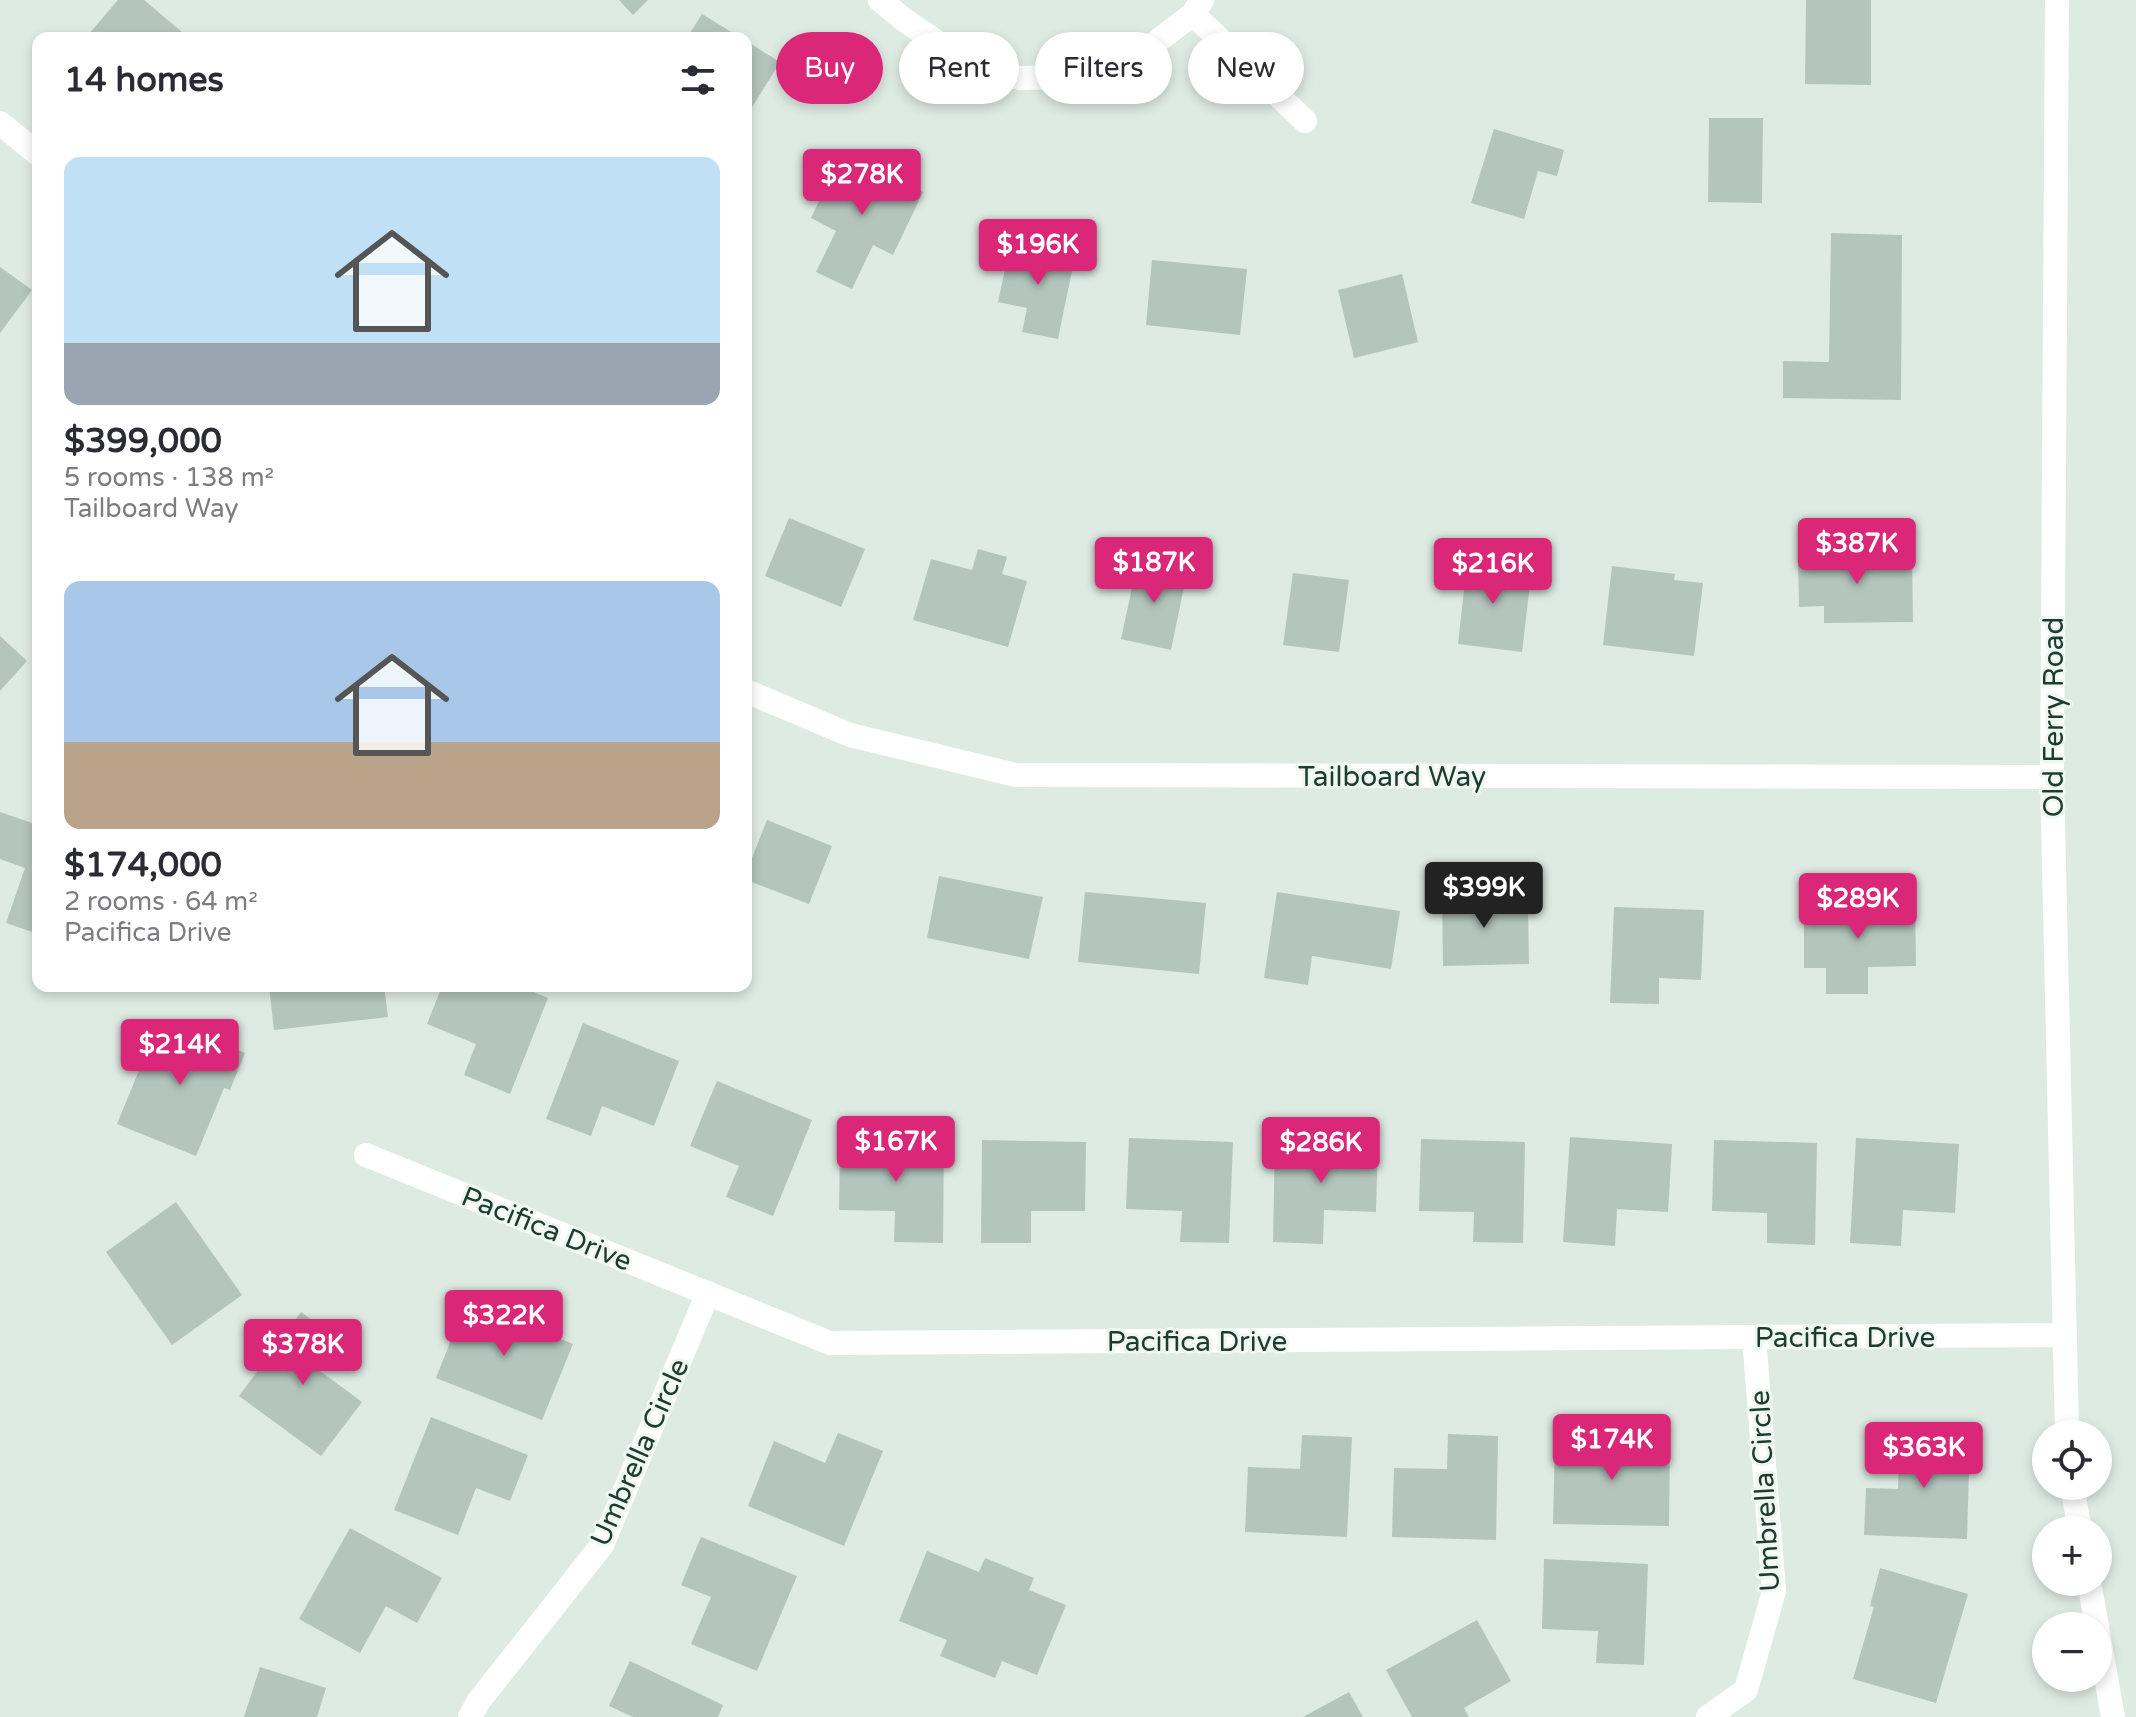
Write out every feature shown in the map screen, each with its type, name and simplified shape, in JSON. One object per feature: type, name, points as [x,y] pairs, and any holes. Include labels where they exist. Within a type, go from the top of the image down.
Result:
[{"type":"street","points":[[880,0],[960,58],[1019,78],[1074,77],[1138,56],[1198,7],[1305,121]]},
{"type":"street","name":"Old Ferry Road","points":[[2057,0],[2052,777],[2067,1420]]},
{"type":"street","points":[[0,123],[32,149]]},
{"type":"street","name":"Tailboard Way","points":[[752,694],[850,735],[1016,775],[2052,777]]},
{"type":"street","name":"Pacifica Drive","points":[[366,1155],[830,1343],[2065,1335]]},
{"type":"street","name":"Umbrella Circle","points":[[470,1717],[478,1702],[602,1545],[708,1293]]},
{"type":"street","name":"Umbrella Circle","points":[[1708,1717],[1746,1690],[1774,1591],[1754,1337]]},
{"type":"street","points":[[2109,1692],[2113,1717]]},
{"type":"building","points":[[118,0],[144,0],[182,32],[91,32]]},
{"type":"building","points":[[619,0],[648,0],[633,15]]},
{"type":"building","points":[[1806,0],[1871,0],[1871,85],[1805,84]]},
{"type":"building","points":[[702,14],[731,32],[691,32]]},
{"type":"building","points":[[752,45],[776,60],[776,68],[752,108]]},
{"type":"building","points":[[1709,118],[1763,118],[1762,203],[1708,202]]},
{"type":"building","points":[[1494,129],[1564,150],[1557,176],[1538,171],[1524,219],[1471,203]]},
{"type":"building","points":[[842,153],[923,192],[893,255],[873,245],[852,289],[816,272],[836,231],[811,218]]},
{"type":"building","points":[[1831,233],[1902,235],[1901,400],[1783,398],[1783,361],[1829,362]]},
{"type":"building","points":[[1011,242],[1075,256],[1058,339],[1022,332],[1027,308],[998,302]]},
{"type":"building","points":[[1152,260],[1247,269],[1240,335],[1146,325]]},
{"type":"building","points":[[0,267],[32,290],[0,333]]},
{"type":"building","points":[[1402,274],[1418,342],[1354,358],[1338,290]]},
{"type":"building","points":[[789,518],[865,549],[841,607],[765,576]]},
{"type":"building","points":[[1852,537],[1852,558],[1912,557],[1913,622],[1824,623],[1824,606],[1799,607],[1798,559],[1825,559],[1825,538]]},
{"type":"building","points":[[978,549],[1007,557],[1002,574],[1027,581],[1008,647],[913,620],[931,559],[972,570]]},
{"type":"building","points":[[1468,554],[1508,559],[1505,583],[1530,585],[1522,652],[1458,644]]},
{"type":"building","points":[[1138,560],[1187,572],[1171,650],[1121,639]]},
{"type":"building","points":[[1612,566],[1675,574],[1674,580],[1703,583],[1694,656],[1603,645]]},
{"type":"building","points":[[1293,573],[1349,580],[1339,652],[1283,645]]},
{"type":"building","points":[[0,636],[27,661],[0,691]]},
{"type":"building","points":[[0,812],[32,823],[32,932],[6,923],[25,868],[0,859]]},
{"type":"building","points":[[767,820],[832,846],[809,904],[752,882],[752,858]]},
{"type":"building","points":[[939,876],[1043,897],[1029,959],[927,938]]},
{"type":"building","points":[[1085,892],[1206,903],[1199,974],[1078,962]]},
{"type":"building","points":[[1277,892],[1400,911],[1391,969],[1312,956],[1308,985],[1264,978]]},
{"type":"building","points":[[1508,892],[1509,908],[1528,908],[1529,964],[1443,966],[1442,893]]},
{"type":"building","points":[[1804,902],[1915,902],[1916,966],[1868,967],[1868,994],[1826,994],[1826,968],[1804,968]]},
{"type":"building","points":[[1614,907],[1704,910],[1701,980],[1659,978],[1659,1004],[1610,1003]]},
{"type":"building","points":[[270,992],[385,992],[388,1017],[274,1030]]},
{"type":"building","points":[[440,992],[534,992],[548,998],[510,1094],[464,1075],[476,1044],[427,1024]]},
{"type":"building","points":[[160,1019],[245,1053],[230,1090],[224,1088],[196,1156],[117,1124]]},
{"type":"building","points":[[583,1023],[679,1061],[654,1126],[602,1106],[591,1136],[546,1119]]},
{"type":"building","points":[[717,1081],[812,1120],[773,1216],[726,1197],[739,1166],[690,1146]]},
{"type":"building","points":[[1570,1137],[1672,1144],[1668,1212],[1617,1209],[1615,1246],[1563,1242]]},
{"type":"building","points":[[1129,1138],[1233,1142],[1229,1243],[1180,1242],[1182,1211],[1126,1209]]},
{"type":"building","points":[[1856,1138],[1959,1144],[1955,1213],[1903,1210],[1901,1246],[1850,1243]]},
{"type":"building","points":[[1275,1139],[1378,1141],[1376,1212],[1324,1210],[1323,1244],[1273,1242]]},
{"type":"building","points":[[1421,1139],[1525,1142],[1523,1243],[1473,1242],[1474,1212],[1419,1211]]},
{"type":"building","points":[[840,1140],[944,1141],[943,1243],[894,1242],[895,1211],[839,1210]]},
{"type":"building","points":[[982,1140],[1086,1142],[1085,1211],[1031,1211],[1031,1243],[981,1243]]},
{"type":"building","points":[[1714,1140],[1817,1143],[1815,1245],[1767,1243],[1767,1213],[1712,1211]]},
{"type":"building","points":[[176,1202],[242,1295],[172,1345],[106,1252]]},
{"type":"building","points":[[469,1294],[517,1313],[514,1320],[573,1344],[542,1420],[436,1378]]},
{"type":"building","points":[[301,1312],[342,1342],[320,1371],[362,1402],[321,1456],[239,1396]]},
{"type":"building","points":[[431,1417],[528,1455],[510,1501],[476,1488],[458,1535],[394,1510]]},
{"type":"building","points":[[1900,1431],[1970,1434],[1967,1539],[1864,1535],[1866,1488],[1898,1489]]},
{"type":"building","points":[[838,1433],[883,1451],[844,1546],[748,1506],[774,1441],[825,1463]]},
{"type":"building","points":[[1448,1434],[1498,1436],[1496,1540],[1392,1537],[1394,1468],[1447,1469]]},
{"type":"building","points":[[1302,1435],[1352,1437],[1347,1537],[1245,1532],[1248,1467],[1300,1469]]},
{"type":"building","points":[[1555,1438],[1670,1440],[1669,1526],[1553,1524]]},
{"type":"building","points":[[350,1528],[442,1578],[417,1623],[386,1606],[360,1653],[299,1619]]},
{"type":"building","points":[[701,1537],[797,1576],[757,1671],[691,1644],[711,1597],[681,1585]]},
{"type":"building","points":[[927,1551],[979,1572],[985,1558],[1034,1578],[1029,1590],[1066,1605],[1037,1675],[1002,1661],[995,1678],[940,1656],[947,1640],[899,1621]]},
{"type":"building","points":[[1544,1559],[1648,1564],[1644,1665],[1596,1663],[1598,1631],[1542,1629]]},
{"type":"building","points":[[1880,1568],[1968,1594],[1936,1703],[1853,1679],[1874,1607],[1870,1606]]},
{"type":"building","points":[[1477,1620],[1511,1681],[1464,1708],[1469,1717],[1412,1717],[1386,1670]]},
{"type":"building","points":[[630,1661],[723,1705],[718,1717],[633,1717],[609,1706]]},
{"type":"building","points":[[260,1667],[326,1688],[317,1717],[244,1717]]},
{"type":"building","points":[[1349,1692],[1363,1717],[1303,1717]]}]
